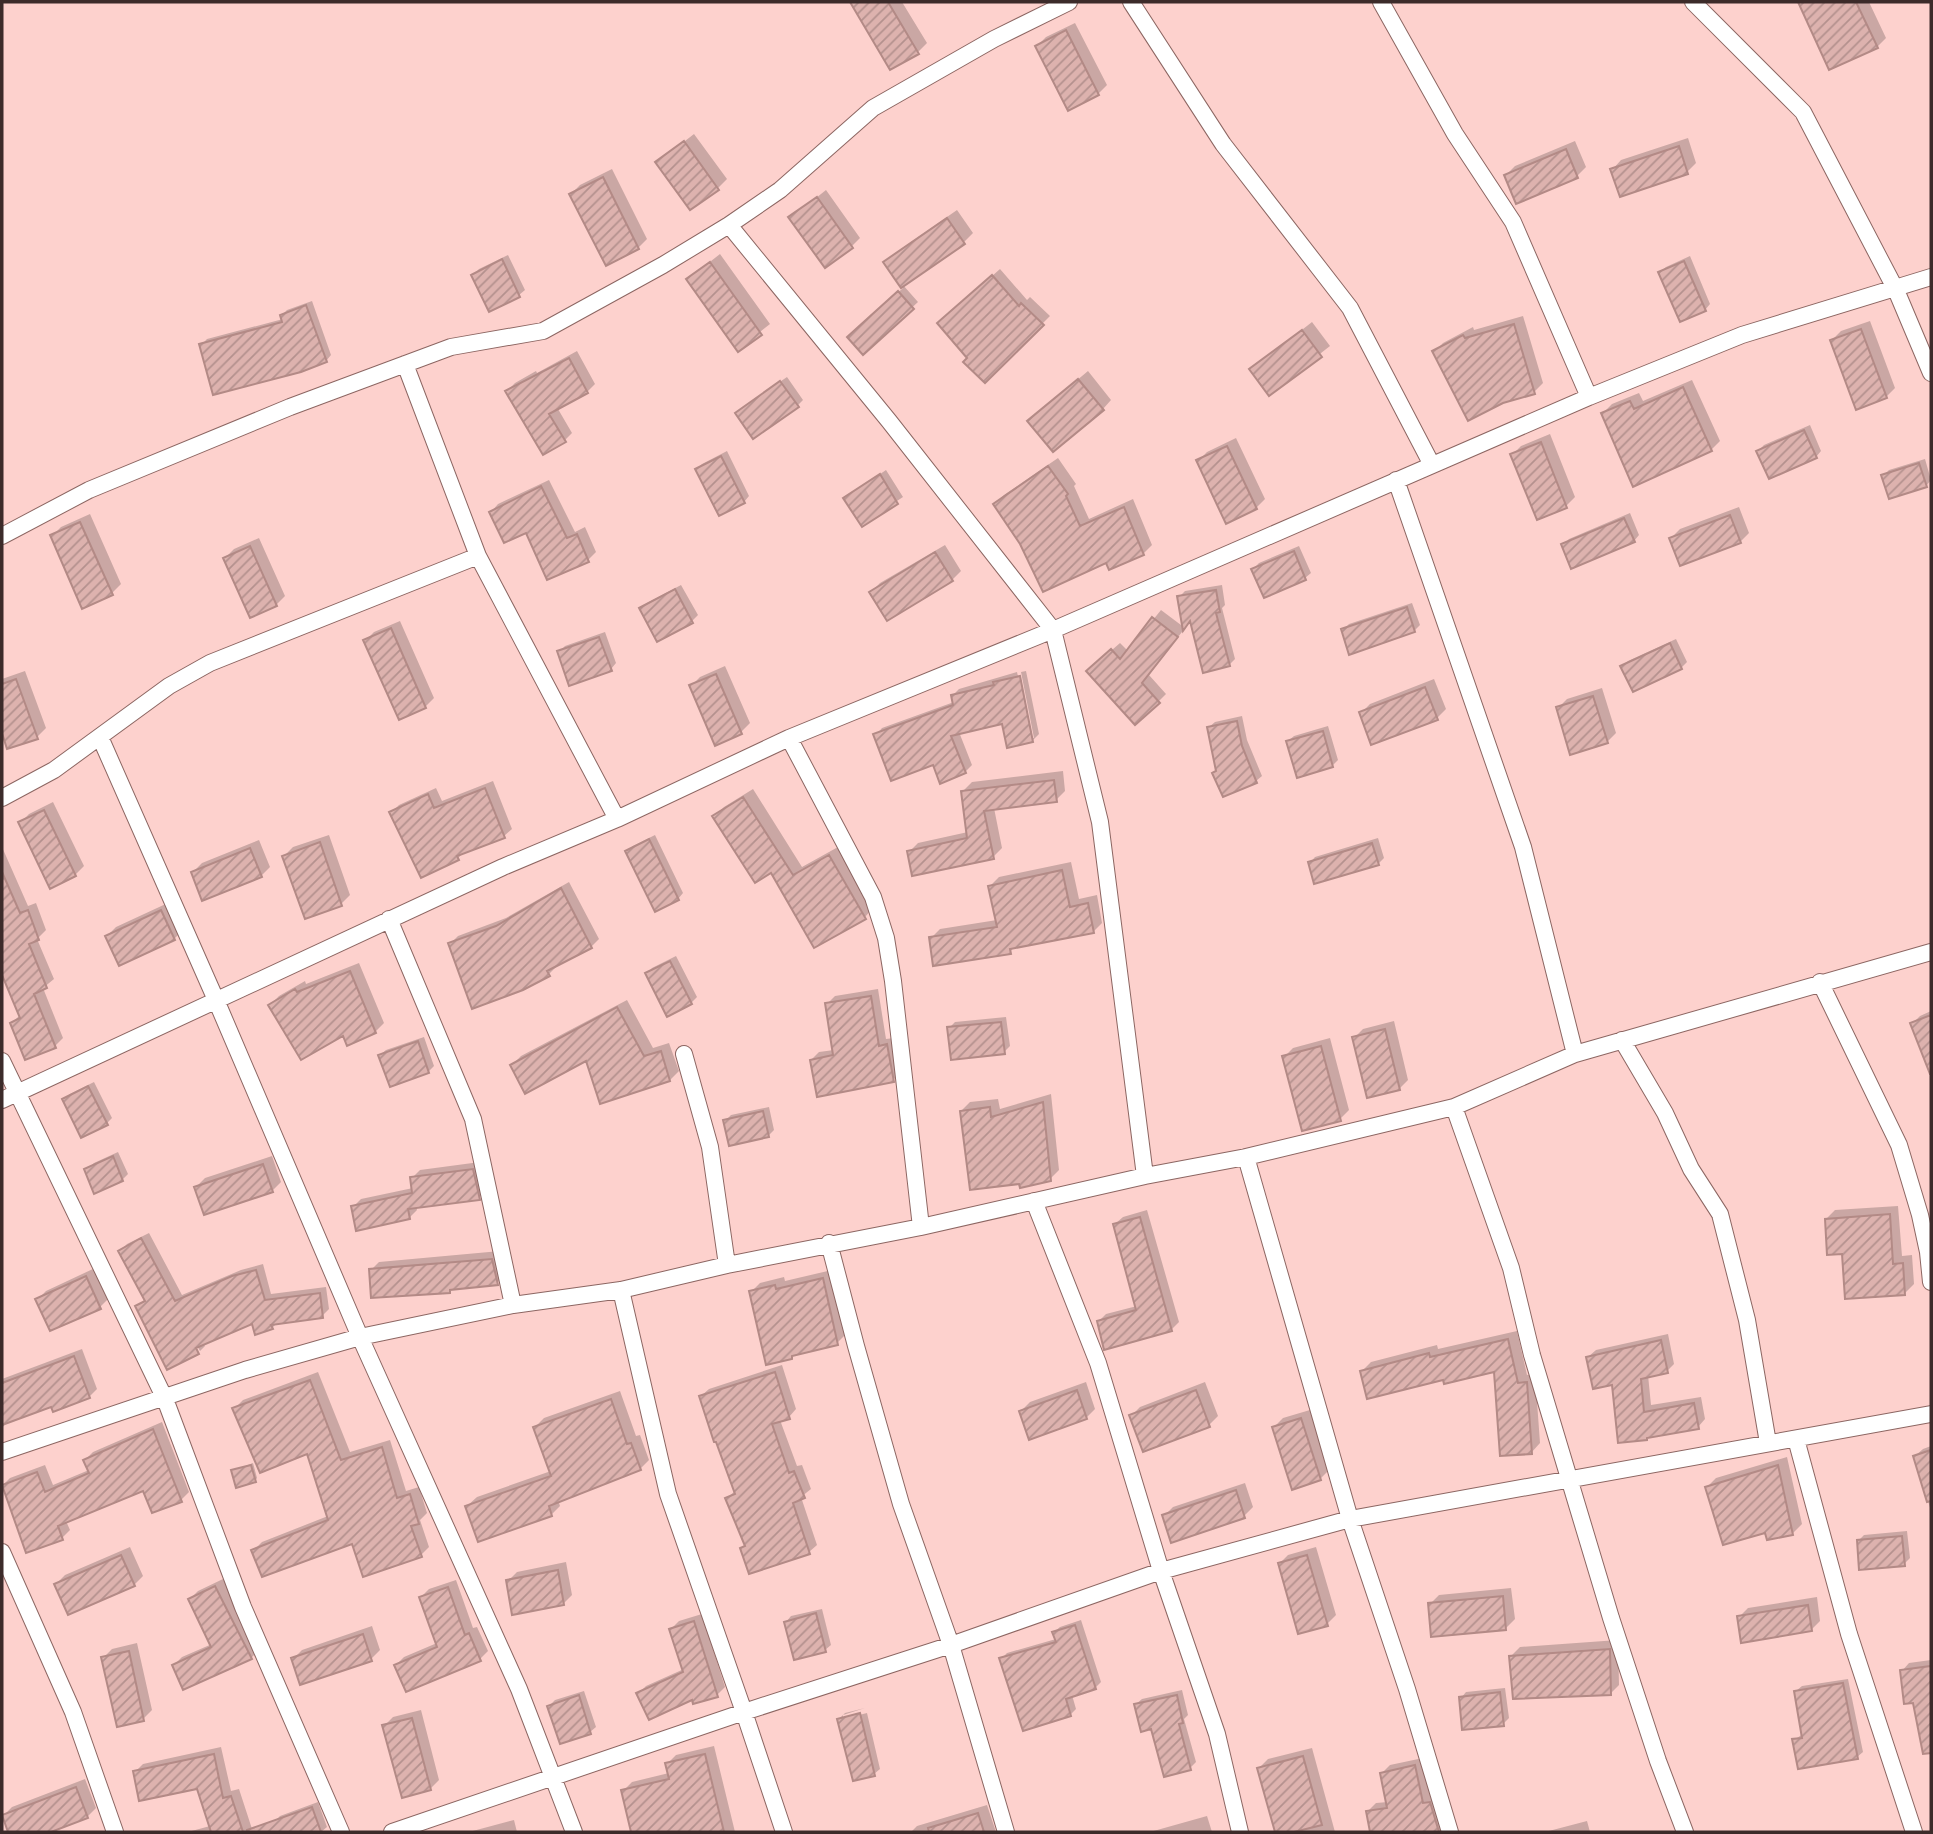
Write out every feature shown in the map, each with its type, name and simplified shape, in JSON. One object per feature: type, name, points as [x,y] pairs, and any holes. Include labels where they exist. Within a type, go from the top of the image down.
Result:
[{"type":"street","points":[[2,536],[89,490],[290,407],[451,347],[543,331],[729,225],[780,190],[873,108],[994,39],[1069,2]]},
{"type":"street","points":[[1131,2],[1223,144],[1350,308],[1432,465]]},
{"type":"street","points":[[1381,2],[1455,134],[1513,222],[1588,397]]},
{"type":"street","points":[[1693,2],[1803,112],[1896,290],[1931,373]]},
{"type":"street","points":[[729,225],[889,421],[1053,630],[1100,822],[1145,1176]]},
{"type":"street","points":[[2,1100],[503,867],[617,819],[789,738],[1053,630],[1588,397],[1742,335],[1931,278]]},
{"type":"street","points":[[405,364],[478,556],[617,819]]},
{"type":"street","points":[[1396,480],[1523,847],[1575,1054]]},
{"type":"street","points":[[2,797],[54,770],[169,686],[210,663],[478,556]]},
{"type":"street","points":[[100,737],[360,1337],[519,1689],[574,1832]]},
{"type":"street","points":[[789,738],[873,897],[886,938],[921,1227]]},
{"type":"street","points":[[390,919],[473,1119],[513,1305]]},
{"type":"street","points":[[2,1452],[245,1370],[360,1337],[513,1305],[621,1290],[829,1243],[921,1227],[1145,1176],[1246,1157],[1454,1107],[1575,1054],[1931,952]]},
{"type":"street","points":[[1820,982],[1899,1145],[1920,1215],[1931,1282]]},
{"type":"street","points":[[1622,1040],[1665,1113],[1691,1169],[1720,1214],[1746,1320],[1768,1443]]},
{"type":"street","points":[[684,1054],[710,1147],[727,1265]]},
{"type":"street","points":[[2,1061],[164,1399],[243,1607],[341,1832]]},
{"type":"street","points":[[1454,1107],[1511,1268],[1532,1355],[1615,1631],[1658,1761],[1685,1832]]},
{"type":"street","points":[[1246,1157],[1350,1519],[1407,1689],[1450,1832]]},
{"type":"street","points":[[1034,1202],[1098,1363],[1161,1571],[1217,1734],[1240,1832]]},
{"type":"street","points":[[829,1243],[901,1504],[951,1646],[1006,1832]]},
{"type":"street","points":[[621,1290],[668,1494],[783,1832]]},
{"type":"street","points":[[392,1832],[744,1712],[951,1646],[1161,1571],[1350,1519],[1931,1414]]},
{"type":"street","points":[[1796,1439],[1849,1634],[1914,1832]]},
{"type":"street","points":[[2,1552],[73,1712],[115,1832]]},
{"type":"building","points":[[850,2],[888,2],[919,54],[890,70]]},
{"type":"building","points":[[1798,2],[1856,2],[1878,48],[1829,70]]},
{"type":"building","points":[[1066,30],[1099,95],[1068,111],[1035,46]]},
{"type":"building","points":[[684,141],[719,190],[690,210],[655,162]]},
{"type":"building","points":[[1679,146],[1688,174],[1620,197],[1610,169]]},
{"type":"building","points":[[1566,149],[1578,178],[1516,204],[1504,175]]},
{"type":"building","points":[[603,177],[639,249],[606,266],[569,194]]},
{"type":"building","points":[[817,197],[853,248],[825,268],[788,217]]},
{"type":"building","points":[[947,218],[965,244],[901,288],[883,262]]},
{"type":"building","points":[[502,259],[520,297],[489,312],[471,275]]},
{"type":"building","points":[[1684,261],[1706,311],[1680,322],[1658,272]]},
{"type":"building","points":[[710,262],[762,335],[738,352],[686,279]]},
{"type":"building","points":[[992,275],[1019,306],[1021,303],[1044,325],[985,383],[963,362],[967,358],[937,323]]},
{"type":"building","points":[[898,291],[914,309],[863,355],[847,337]]},
{"type":"building","points":[[306,305],[327,362],[301,372],[213,395],[199,344],[282,322],[280,315]]},
{"type":"building","points":[[1514,324],[1535,394],[1503,403],[1468,421],[1432,351],[1463,335],[1465,338]]},
{"type":"building","points":[[1861,329],[1887,398],[1856,410],[1830,340]]},
{"type":"building","points":[[1302,330],[1322,357],[1269,396],[1249,369]]},
{"type":"building","points":[[569,358],[588,393],[549,414],[566,442],[543,455],[505,391]]},
{"type":"building","points":[[1078,379],[1104,410],[1053,452],[1027,421]]},
{"type":"building","points":[[780,381],[799,407],[753,439],[735,413]]},
{"type":"building","points":[[1683,387],[1712,451],[1633,487],[1601,413],[1630,401],[1634,409]]},
{"type":"building","points":[[1804,430],[1817,458],[1769,479],[1756,451]]},
{"type":"building","points":[[1541,442],[1567,508],[1537,520],[1510,454]]},
{"type":"building","points":[[1227,446],[1257,509],[1226,524],[1196,460]]},
{"type":"building","points":[[721,456],[745,503],[719,516],[695,469]]},
{"type":"building","points":[[1919,463],[1927,487],[1889,499],[1881,475]]},
{"type":"building","points":[[1048,466],[1068,494],[1066,496],[1080,526],[1124,507],[1144,555],[1109,570],[1106,563],[1043,592],[1020,544],[993,504]]},
{"type":"building","points":[[880,474],[898,504],[862,527],[843,498]]},
{"type":"building","points":[[541,486],[567,538],[577,534],[589,562],[547,580],[526,533],[504,543],[489,512]]},
{"type":"building","points":[[1730,515],[1741,543],[1680,566],[1669,538]]},
{"type":"building","points":[[1624,518],[1635,542],[1571,569],[1561,544]]},
{"type":"building","points":[[80,522],[113,595],[82,609],[50,535]]},
{"type":"building","points":[[250,546],[277,606],[250,618],[223,558]]},
{"type":"building","points":[[1294,551],[1306,580],[1264,598],[1251,569]]},
{"type":"building","points":[[935,552],[953,581],[887,621],[869,592]]},
{"type":"building","points":[[675,589],[693,623],[657,642],[639,608]]},
{"type":"building","points":[[1216,590],[1220,612],[1216,613],[1230,666],[1203,673],[1190,621],[1183,631],[1177,596]]},
{"type":"building","points":[[1407,607],[1415,632],[1349,655],[1341,629]]},
{"type":"building","points":[[1152,617],[1178,637],[1142,683],[1160,703],[1135,725],[1086,671],[1111,649],[1120,659]]},
{"type":"building","points":[[391,628],[426,708],[399,720],[363,640]]},
{"type":"building","points":[[599,637],[612,671],[569,686],[557,651]]},
{"type":"building","points":[[1670,643],[1682,669],[1633,692],[1620,666]]},
{"type":"building","points":[[716,674],[742,734],[715,746],[689,685]]},
{"type":"building","points":[[1020,676],[1033,742],[1007,748],[1002,724],[951,736],[966,773],[940,784],[933,765],[891,781],[873,734],[953,705],[951,695]]},
{"type":"building","points":[[16,679],[38,739],[7,749],[2,733],[2,684]]},
{"type":"building","points":[[1425,687],[1438,720],[1371,745],[1359,712]]},
{"type":"building","points":[[1593,696],[1608,743],[1570,755],[1556,707]]},
{"type":"building","points":[[1237,721],[1242,746],[1257,783],[1223,797],[1212,773],[1216,771],[1207,727]]},
{"type":"building","points":[[1323,731],[1333,767],[1297,778],[1286,741]]},
{"type":"building","points":[[1054,780],[1057,802],[984,811],[994,859],[912,876],[907,851],[967,838],[961,791]]},
{"type":"building","points":[[485,788],[505,838],[457,856],[459,860],[421,878],[389,812],[428,794],[434,808]]},
{"type":"building","points":[[743,797],[793,875],[829,855],[866,919],[814,948],[771,873],[755,883],[712,816]]},
{"type":"building","points":[[44,810],[76,876],[50,889],[18,822]]},
{"type":"building","points":[[649,839],[679,900],[655,912],[625,851]]},
{"type":"building","points":[[320,842],[342,906],[305,919],[282,856]]},
{"type":"building","points":[[1372,843],[1379,865],[1314,884],[1308,862]]},
{"type":"building","points":[[250,848],[262,877],[202,901],[191,872]]},
{"type":"building","points":[[1062,870],[1070,907],[1088,903],[1094,933],[1010,949],[1011,954],[933,966],[929,937],[997,927],[988,886]]},
{"type":"building","points":[[2,872],[20,913],[28,910],[39,940],[29,944],[47,988],[34,994],[56,1048],[25,1060],[10,1023],[20,1018],[2,975]]},
{"type":"building","points":[[561,888],[592,948],[547,971],[550,976],[523,990],[472,1009],[448,943],[496,926]]},
{"type":"building","points":[[161,910],[175,940],[119,966],[105,936]]},
{"type":"building","points":[[670,961],[692,1004],[667,1017],[645,973]]},
{"type":"building","points":[[350,971],[376,1033],[347,1046],[343,1036],[301,1060],[268,1005],[295,989],[297,992]]},
{"type":"building","points":[[871,996],[879,1046],[887,1044],[894,1082],[817,1097],[810,1060],[833,1055],[825,1003]]},
{"type":"building","points":[[617,1007],[644,1056],[661,1051],[670,1081],[600,1104],[586,1061],[525,1094],[510,1065]]},
{"type":"building","points":[[1931,1015],[1931,1074],[1930,1074],[1910,1023]]},
{"type":"building","points":[[1001,1022],[1005,1054],[951,1060],[947,1027]]},
{"type":"building","points":[[1385,1029],[1400,1090],[1367,1098],[1352,1037]]},
{"type":"building","points":[[418,1041],[429,1073],[390,1087],[378,1055]]},
{"type":"building","points":[[1321,1046],[1341,1121],[1302,1131],[1282,1056]]},
{"type":"building","points":[[88,1086],[108,1125],[81,1138],[62,1099]]},
{"type":"building","points":[[1043,1102],[1051,1181],[1020,1188],[1019,1184],[970,1190],[960,1111],[990,1107],[991,1117]]},
{"type":"building","points":[[763,1111],[769,1137],[729,1146],[723,1120]]},
{"type":"building","points":[[113,1156],[123,1181],[94,1194],[84,1169]]},
{"type":"building","points":[[263,1164],[273,1192],[204,1215],[194,1187]]},
{"type":"building","points":[[473,1169],[480,1200],[408,1209],[410,1219],[356,1231],[351,1206],[412,1193],[410,1177]]},
{"type":"building","points":[[1890,1214],[1893,1264],[1903,1263],[1905,1295],[1845,1299],[1842,1254],[1827,1255],[1825,1219]]},
{"type":"building","points":[[1140,1217],[1172,1331],[1104,1350],[1097,1321],[1136,1310],[1113,1224]]},
{"type":"building","points":[[141,1238],[175,1301],[232,1276],[256,1270],[265,1300],[320,1293],[323,1318],[271,1325],[273,1329],[255,1335],[252,1324],[196,1348],[199,1354],[167,1370],[135,1306],[145,1301],[118,1251]]},
{"type":"building","points":[[492,1259],[498,1285],[450,1290],[450,1293],[371,1298],[369,1269]]},
{"type":"building","points":[[86,1276],[101,1309],[50,1331],[35,1299]]},
{"type":"building","points":[[823,1278],[838,1345],[766,1365],[749,1291],[775,1285],[776,1289]]},
{"type":"building","points":[[1508,1339],[1518,1383],[1527,1382],[1532,1454],[1500,1456],[1494,1372],[1444,1384],[1443,1380],[1367,1399],[1360,1371],[1429,1353],[1430,1357]]},
{"type":"building","points":[[1661,1340],[1668,1373],[1641,1379],[1644,1412],[1694,1403],[1699,1429],[1618,1443],[1612,1385],[1593,1389],[1586,1357]]},
{"type":"building","points":[[74,1356],[90,1398],[53,1412],[51,1407],[2,1425],[2,1383]]},
{"type":"building","points":[[775,1372],[790,1419],[772,1424],[789,1473],[794,1471],[805,1498],[793,1503],[810,1554],[749,1574],[740,1548],[745,1546],[725,1498],[735,1494],[699,1396]]},
{"type":"building","points":[[310,1380],[341,1460],[382,1447],[397,1498],[410,1494],[419,1524],[411,1526],[422,1557],[363,1577],[352,1544],[262,1577],[251,1550],[328,1520],[307,1454],[260,1473],[232,1408]]},
{"type":"building","points":[[1077,1390],[1087,1419],[1029,1440],[1019,1411]]},
{"type":"building","points":[[1196,1390],[1210,1427],[1143,1452],[1129,1415]]},
{"type":"building","points":[[611,1399],[627,1444],[631,1443],[641,1470],[549,1506],[552,1516],[478,1542],[465,1506],[551,1476],[533,1427]]},
{"type":"building","points":[[1301,1418],[1321,1480],[1292,1490],[1272,1427]]},
{"type":"building","points":[[153,1429],[182,1502],[152,1513],[143,1491],[58,1526],[63,1540],[26,1553],[2,1485],[37,1472],[45,1492],[89,1473],[83,1460]]},
{"type":"building","points":[[1931,1450],[1931,1501],[1927,1502],[1913,1456]]},
{"type":"building","points":[[251,1465],[256,1482],[236,1488],[231,1470]]},
{"type":"building","points":[[1778,1465],[1793,1535],[1767,1540],[1765,1533],[1723,1545],[1705,1487]]},
{"type":"building","points":[[1236,1490],[1245,1518],[1171,1543],[1162,1515]]},
{"type":"building","points":[[1902,1536],[1905,1566],[1859,1570],[1857,1540]]},
{"type":"building","points":[[121,1555],[135,1586],[68,1615],[54,1584]]},
{"type":"building","points":[[1307,1555],[1328,1626],[1298,1634],[1278,1563]]},
{"type":"building","points":[[558,1570],[564,1605],[512,1615],[506,1580]]},
{"type":"building","points":[[215,1586],[252,1659],[183,1690],[172,1665],[211,1647],[188,1599]]},
{"type":"building","points":[[448,1587],[465,1635],[469,1633],[481,1661],[406,1692],[394,1665],[437,1647],[419,1597]]},
{"type":"building","points":[[1503,1596],[1506,1630],[1431,1637],[1428,1603]]},
{"type":"building","points":[[1808,1605],[1812,1631],[1741,1643],[1737,1616]]},
{"type":"building","points":[[816,1613],[826,1652],[794,1660],[784,1622]]},
{"type":"building","points":[[694,1621],[718,1697],[693,1704],[692,1700],[649,1720],[636,1693],[683,1672],[669,1629]]},
{"type":"building","points":[[1075,1625],[1096,1689],[1066,1699],[1071,1716],[1023,1731],[999,1658],[1056,1642],[1052,1632]]},
{"type":"building","points":[[363,1634],[372,1661],[300,1685],[291,1658]]},
{"type":"building","points":[[1610,1649],[1611,1695],[1513,1699],[1509,1656]]},
{"type":"building","points":[[129,1651],[144,1721],[117,1727],[101,1657]]},
{"type":"building","points":[[1931,1666],[1931,1753],[1923,1754],[1913,1703],[1904,1704],[1900,1670]]},
{"type":"building","points":[[1843,1683],[1858,1759],[1798,1769],[1792,1739],[1802,1738],[1794,1691]]},
{"type":"building","points":[[1500,1692],[1504,1726],[1462,1730],[1459,1697]]},
{"type":"building","points":[[579,1695],[591,1734],[560,1744],[547,1706]]},
{"type":"building","points":[[1177,1695],[1183,1723],[1179,1724],[1191,1770],[1164,1777],[1151,1729],[1141,1732],[1134,1704]]},
{"type":"building","points":[[860,1713],[875,1776],[853,1781],[837,1719]]},
{"type":"building","points":[[412,1718],[431,1790],[402,1798],[382,1725]]},
{"type":"building","points":[[214,1754],[223,1798],[231,1796],[243,1832],[211,1832],[197,1789],[139,1801],[133,1771]]},
{"type":"building","points":[[705,1754],[724,1832],[631,1832],[621,1790],[669,1779],[665,1763]]},
{"type":"building","points":[[1303,1756],[1322,1825],[1294,1832],[1275,1832],[1257,1768]]},
{"type":"building","points":[[1415,1765],[1423,1803],[1430,1802],[1439,1832],[1370,1832],[1366,1811],[1387,1808],[1380,1773]]},
{"type":"building","points":[[76,1787],[88,1818],[51,1832],[8,1832],[2,1815]]},
{"type":"building","points":[[312,1807],[321,1832],[247,1832],[247,1830]]},
{"type":"building","points":[[978,1813],[984,1832],[929,1832],[928,1828]]}]
